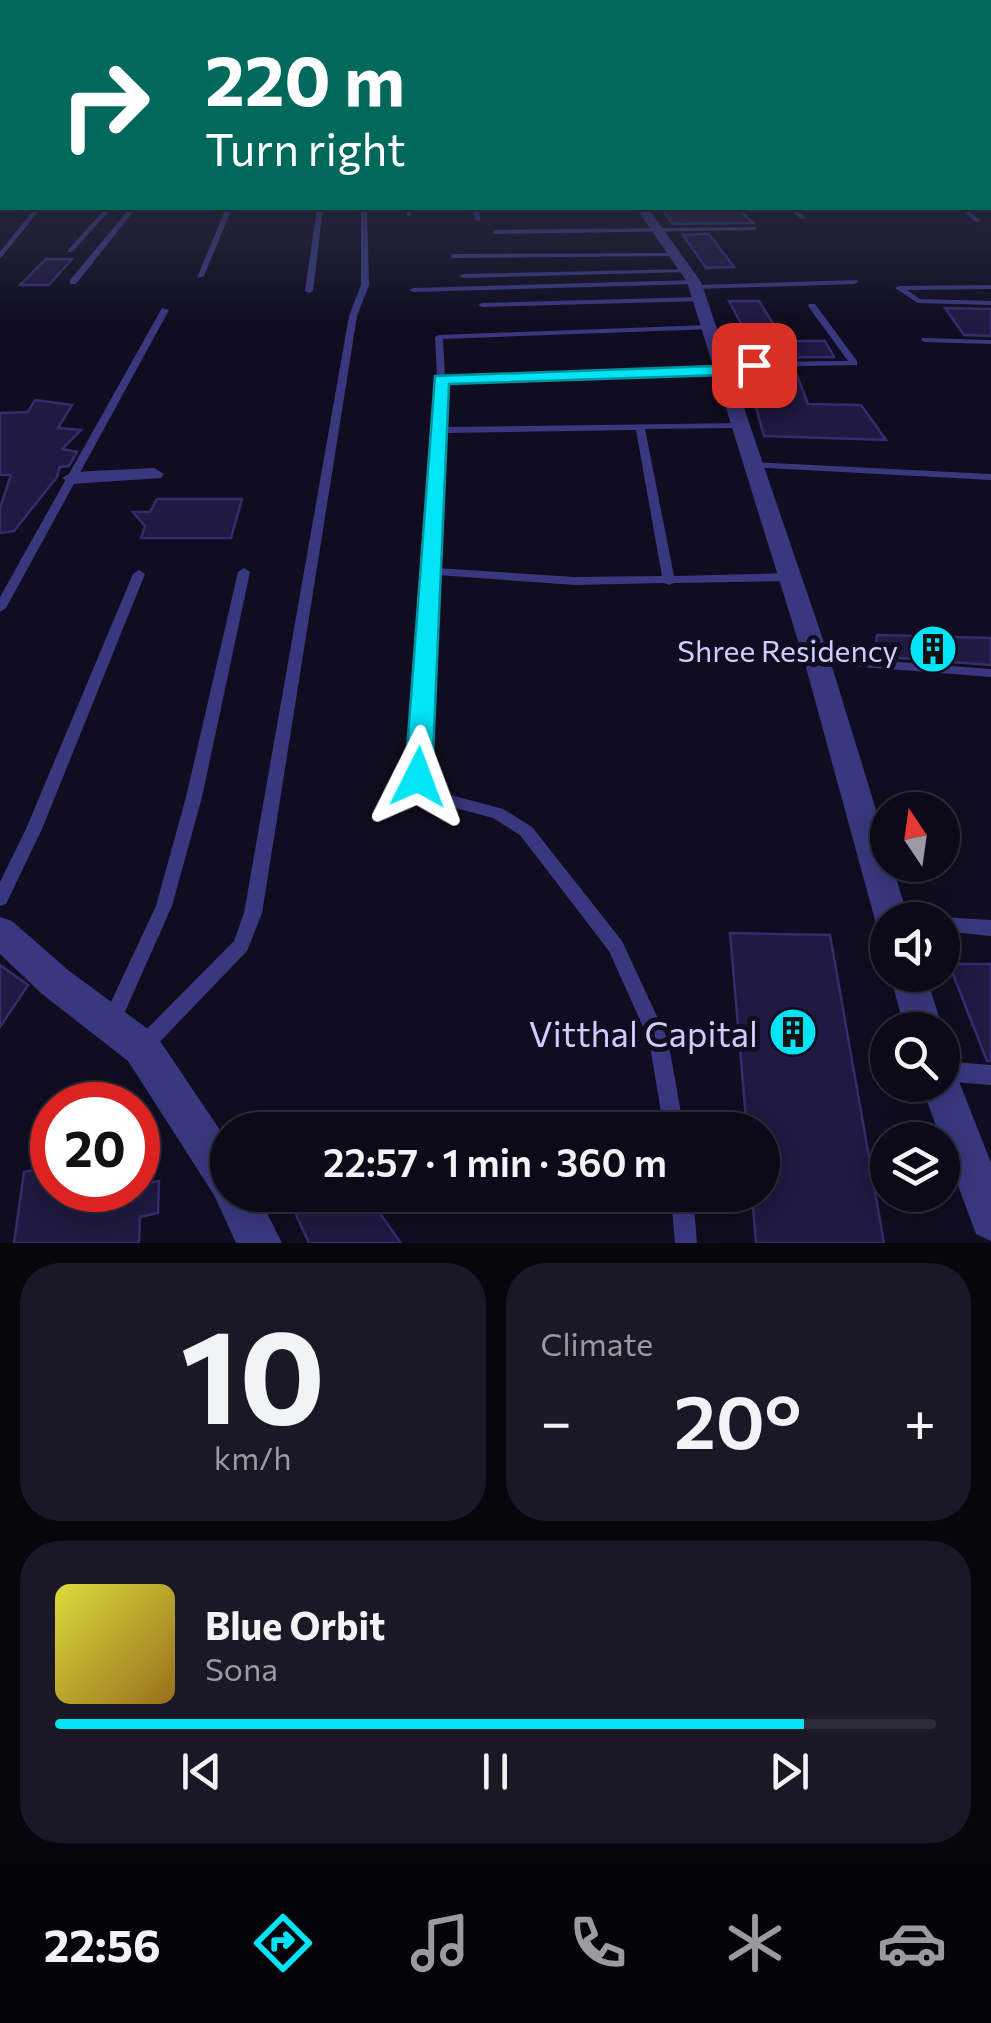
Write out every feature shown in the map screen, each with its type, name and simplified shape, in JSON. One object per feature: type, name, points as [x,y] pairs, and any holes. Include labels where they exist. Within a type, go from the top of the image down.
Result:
[{"type":"street","points":[[643,210],[691,279],[709,327],[816,660],[888,902]]},
{"type":"street","points":[[72,478],[154,474]]},
{"type":"street","points":[[0,932],[142,1048],[210,1152]]},
{"type":"street","points":[[947,1102],[991,1219]]},
{"type":"street","points":[[244,1212],[260,1243]]},
{"type":"lane","points":[[0,256],[36,210]]},
{"type":"lane","points":[[70,252],[107,210]]},
{"type":"lane","points":[[74,282],[132,210]]},
{"type":"lane","points":[[200,276],[227,210]]},
{"type":"lane","points":[[309,290],[320,210]]},
{"type":"lane","points":[[142,1048],[241,946],[253,913],[353,316],[365,285],[364,210]]},
{"type":"lane","points":[[476,210],[478,220]]},
{"type":"lane","points":[[793,210],[803,218]]},
{"type":"lane","points":[[964,210],[978,221]]},
{"type":"lane","points":[[496,232],[755,228]]},
{"type":"lane","points":[[453,256],[691,279]]},
{"type":"lane","points":[[463,276],[854,282]]},
{"type":"lane","points":[[413,290],[691,279]]},
{"type":"lane","points":[[482,306],[691,279]]},
{"type":"lane","points":[[991,287],[899,288],[918,301],[991,303]]},
{"type":"lane","points":[[441,379],[854,363],[812,306]]},
{"type":"lane","points":[[0,608],[166,310]]},
{"type":"lane","points":[[671,1112],[658,1040],[616,946],[526,831],[498,813],[431,796],[418,777],[439,430],[438,342],[444,334],[709,327]]},
{"type":"lane","points":[[925,340],[991,342]]},
{"type":"lane","points":[[439,430],[740,425]]},
{"type":"lane","points":[[640,426],[670,582]]},
{"type":"lane","points":[[753,465],[991,477]]},
{"type":"lane","points":[[428,571],[574,581],[790,578]]},
{"type":"lane","points":[[110,1024],[164,906],[194,797],[244,572]]},
{"type":"lane","points":[[0,899],[34,829],[138,574]]},
{"type":"lane","points":[[816,660],[991,673]]},
{"type":"lane","points":[[960,925],[991,928]]},
{"type":"lane","points":[[960,1072],[991,1075]]},
{"type":"lane","points":[[683,1212],[686,1243]]},
{"type":"building","points":[[663,210],[740,210],[753,223],[673,224]]},
{"type":"building","points":[[709,234],[734,267],[706,268],[683,235]]},
{"type":"building","points":[[46,259],[72,259],[49,285],[20,285]]},
{"type":"building","points":[[729,301],[759,301],[784,341],[825,341],[834,357],[749,358],[744,346],[753,346]]},
{"type":"building","points":[[945,308],[991,309],[991,336],[964,335]]},
{"type":"building","points":[[795,370],[808,404],[861,405],[886,440],[764,436],[746,371]]},
{"type":"building","points":[[35,400],[72,405],[58,428],[81,430],[62,449],[77,452],[69,466],[60,467],[57,477],[14,531],[0,533],[0,508],[11,475],[0,475],[0,413],[28,412]]},
{"type":"building","points":[[157,499],[242,499],[231,538],[141,538],[145,526],[133,512],[150,512]]},
{"type":"building","name":"Shree Residency","points":[[877,635],[991,638],[991,665],[874,656]]},
{"type":"building","name":"Vitthal Capital","points":[[730,933],[830,935],[870,1163],[870,1212],[879,1212],[884,1243],[756,1243],[753,1212],[780,1212],[780,1112],[745,1112]]},
{"type":"building","points":[[960,964],[991,964],[991,1061],[987,1061],[960,992]]},
{"type":"building","points":[[0,965],[28,985],[0,1027]]},
{"type":"building","points":[[30,1171],[30,1212],[158,1213],[140,1217],[139,1243],[14,1243],[24,1172]]},
{"type":"building","points":[[295,1212],[379,1212],[401,1243],[309,1243]]},
{"type":"place","name":"Shree Residency","points":[[933,649]]},
{"type":"place","name":"Vitthal Capital","points":[[793,1032]]},
{"type":"route","points":[[418,777],[441,379],[723,371],[721,365],[754,365]]}]
